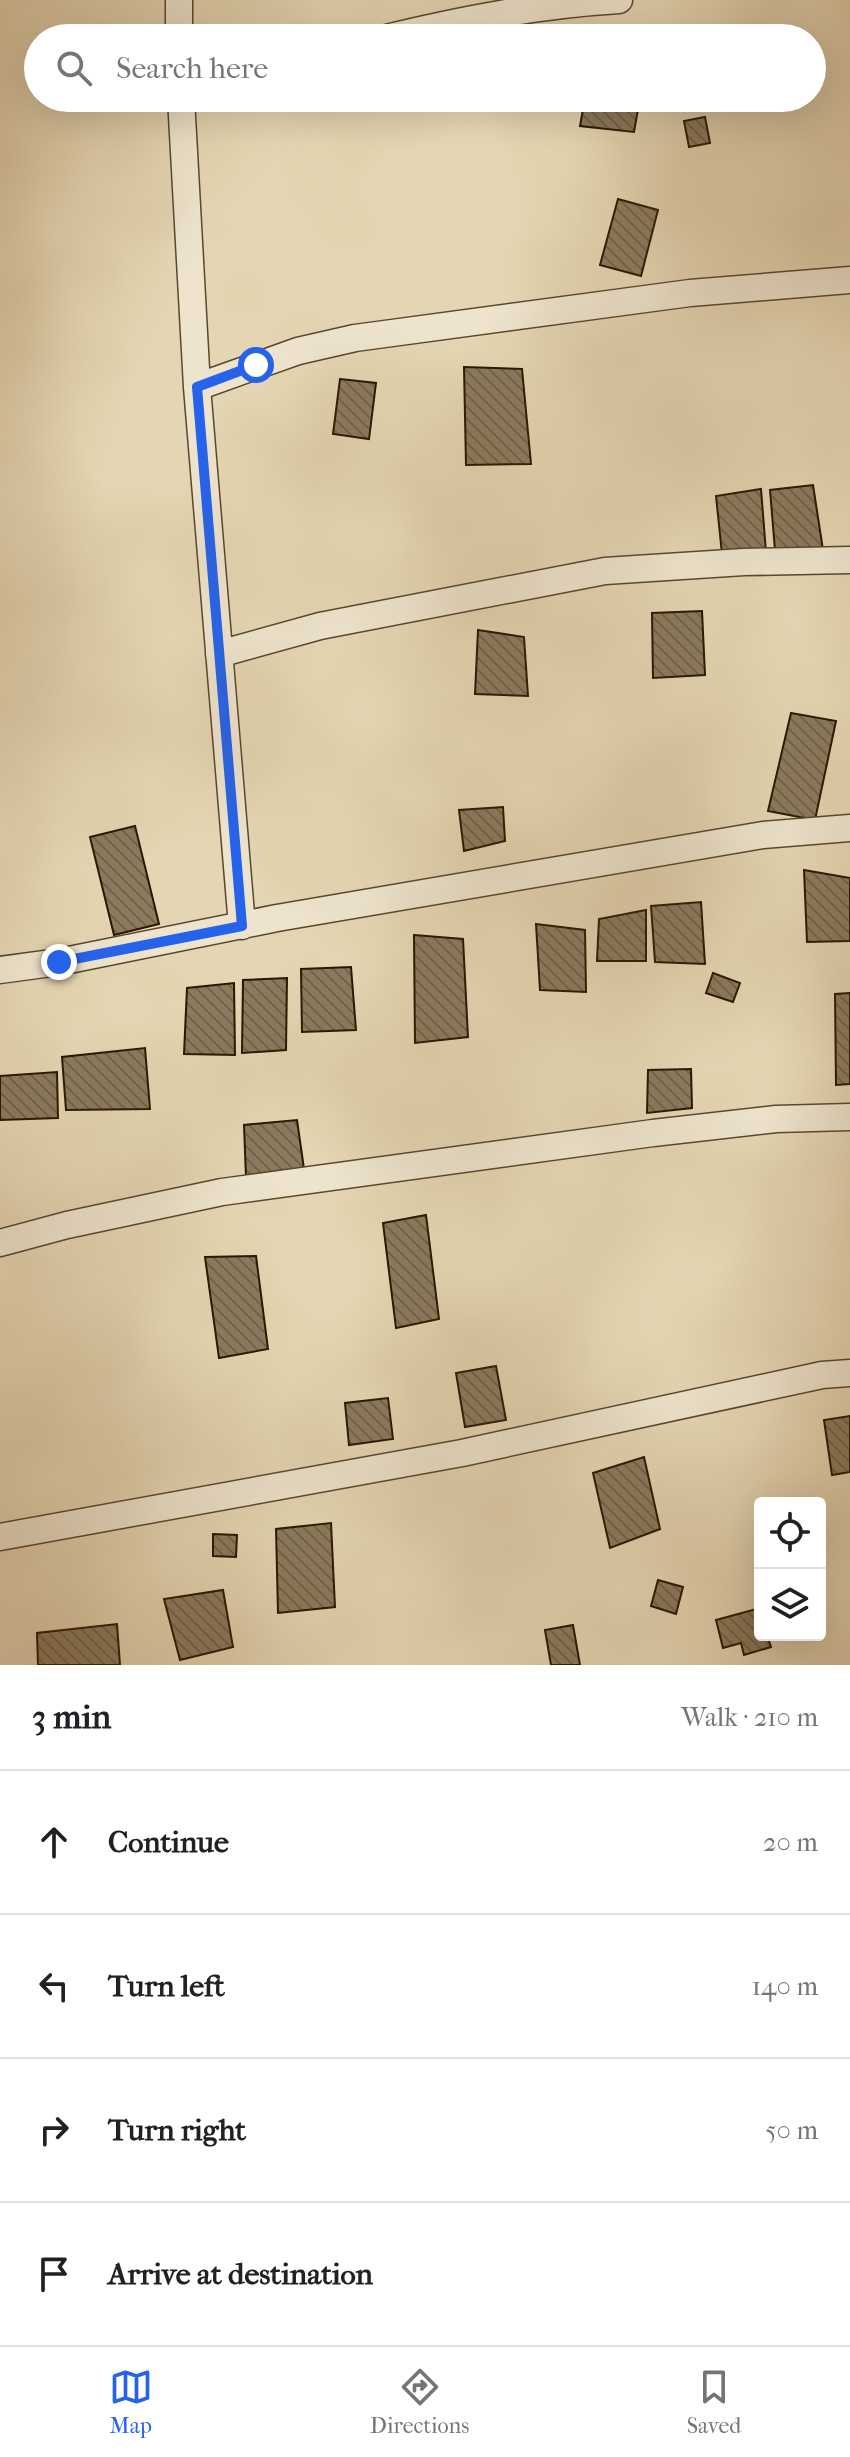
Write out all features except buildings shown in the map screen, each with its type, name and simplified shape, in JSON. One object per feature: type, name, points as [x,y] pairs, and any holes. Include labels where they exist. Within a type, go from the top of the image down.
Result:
[{"type":"street","points":[[179,0],[179,24]]},
{"type":"street","points":[[443,24],[556,4],[619,0]]},
{"type":"street","points":[[182,112],[197,387],[242,926]]},
{"type":"street","points":[[197,387],[298,351],[355,338],[690,293],[850,280]]},
{"type":"street","points":[[219,654],[320,626],[605,571],[744,562],[850,560]]},
{"type":"street","points":[[0,970],[59,962],[242,926],[763,835],[850,828]]},
{"type":"street","points":[[0,1243],[67,1225],[222,1192],[653,1133],[776,1119],[850,1117]]},
{"type":"street","points":[[0,1537],[462,1453],[822,1375],[850,1373]]},
{"type":"route","points":[[59,962],[242,926],[197,387],[256,365]]}]
